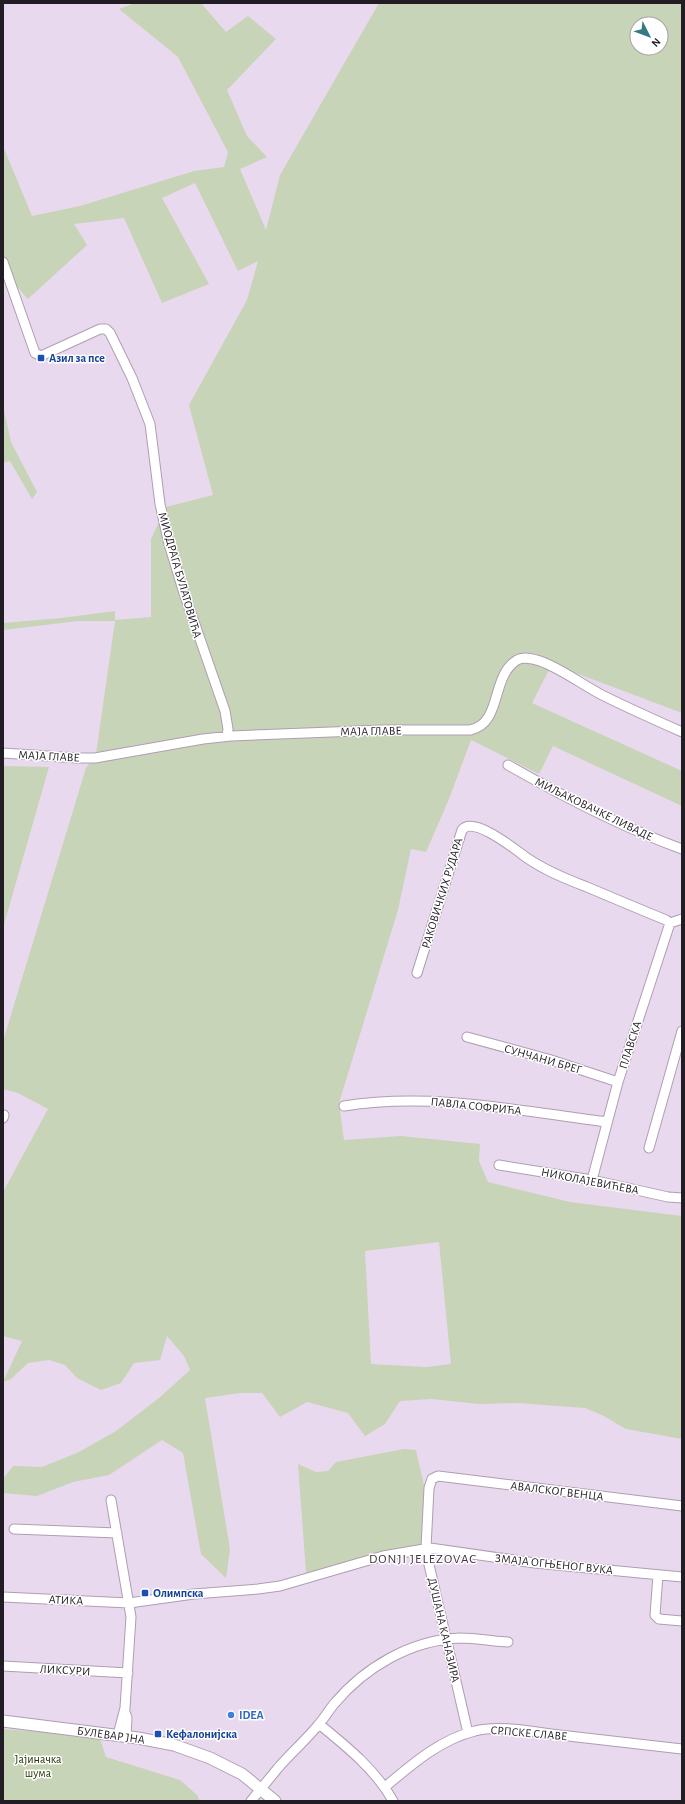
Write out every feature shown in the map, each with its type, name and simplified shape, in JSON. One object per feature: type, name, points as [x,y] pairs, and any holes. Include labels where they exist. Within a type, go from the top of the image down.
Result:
[{"type":"main road","name":"БУЛЕВАР ЈНА","points":[[3,1721],[122,1735],[163,1742],[200,1753],[242,1774],[275,1801]]},
{"type":"street","name":"МИОДРАГА БУЛАТОВИЋА","points":[[3,262],[35,353],[41,356],[100,329],[106,330],[110,333],[132,378],[150,424],[160,504],[169,544],[183,590],[225,711],[228,729],[227,736]]},
{"type":"street","name":"МАЈА ГЛАВЕ","points":[[3,753],[70,758],[95,758],[227,736],[383,730],[474,729],[483,725],[488,718],[501,679],[509,667],[518,660],[527,658],[553,667],[601,694],[682,732]]},
{"type":"street","name":"МИЉАКОВАЧКЕ ЛИВАДЕ","points":[[508,765],[563,796],[608,818],[682,849]]},
{"type":"street","name":"РАКОВИЧКИХ РУДАРА","points":[[417,973],[462,830],[471,825],[490,833],[529,860],[565,879],[666,920],[670,924]]},
{"type":"street","points":[[670,924],[682,919]]},
{"type":"street","name":"ПЛАВСКА","points":[[592,1180],[618,1082],[670,924]]},
{"type":"street","points":[[649,1148],[682,1031]]},
{"type":"street","name":"СУНЧАНИ БРЕГ","points":[[467,1037],[554,1061],[618,1082]]},
{"type":"street","name":"ПАВЛА СОФРИЋА","points":[[344,1106],[392,1100],[433,1101],[607,1122]]},
{"type":"street","name":"НИКОЛАЈЕВИЋЕВА","points":[[499,1165],[592,1180],[668,1197],[682,1198]]},
{"type":"street","name":"АВАЛСКОГ ВЕНЦА","points":[[432,1479],[438,1476],[682,1506]]},
{"type":"street","name":"ДУШАНА КАНАЗИРА","points":[[432,1479],[430,1488],[426,1548],[468,1733]]},
{"type":"street","points":[[111,1500],[129,1603],[131,1630],[125,1712],[127,1718],[122,1735]]},
{"type":"street","points":[[14,1529],[117,1533]]},
{"type":"street","points":[[129,1603],[194,1594],[269,1588],[383,1556],[426,1548]]},
{"type":"street","name":"ЗМАЈА ОГЊЕНОГ ВУКА","points":[[426,1548],[535,1563],[682,1577]]},
{"type":"street","points":[[658,1575],[655,1615],[658,1619],[682,1621]]},
{"type":"street","name":"АТИКА","points":[[3,1597],[129,1603]]},
{"type":"street","points":[[251,1801],[350,1687],[382,1663],[414,1647],[446,1640],[460,1638],[508,1642]]},
{"type":"street","name":"ЛИКСУРИ","points":[[3,1666],[128,1673]]},
{"type":"street","points":[[319,1724],[347,1747],[385,1786],[394,1801]]},
{"type":"street","name":"СРПСКЕ СЛАВЕ","points":[[385,1786],[431,1751],[468,1733],[481,1730],[505,1730],[682,1748]]},
{"type":"green space","points":[[135,3],[201,3],[226,32],[248,16],[276,39],[227,90],[247,136],[267,157],[240,169],[266,230],[280,175],[379,3],[682,3],[682,713],[552,664],[532,703],[682,771],[682,806],[553,746],[539,774],[471,740],[449,799],[426,852],[411,849],[398,910],[339,1103],[344,1140],[401,1136],[480,1144],[479,1161],[488,1182],[570,1202],[682,1216],[682,1439],[626,1429],[604,1416],[585,1408],[517,1403],[479,1404],[432,1399],[400,1401],[385,1424],[365,1436],[348,1413],[307,1402],[280,1417],[262,1393],[240,1393],[205,1398],[230,1549],[226,1578],[201,1554],[183,1453],[162,1440],[109,1475],[73,1482],[37,1496],[3,1493],[3,1479],[13,1466],[42,1467],[79,1452],[116,1431],[159,1398],[190,1370],[184,1356],[167,1336],[160,1360],[134,1363],[121,1383],[101,1390],[77,1378],[65,1365],[49,1360],[28,1363],[11,1379],[3,1382],[22,1341],[3,1336],[3,1192],[48,1109],[18,1093],[3,1089],[3,1041],[86,768],[96,754],[115,621],[78,621],[3,630],[3,623],[61,618],[115,611],[115,620],[151,617],[151,539],[166,507],[213,495],[189,405],[247,300],[258,261],[238,271],[195,183],[162,198],[209,284],[162,303],[124,218],[74,224],[87,245],[28,299],[3,271],[3,146],[32,216],[80,206],[194,171],[224,167],[228,152],[178,57],[119,9]],"holes":[[[439,1242],[451,1364],[426,1367],[371,1364],[365,1251]]]},
{"type":"green space","points":[[3,406],[11,442],[37,492],[32,499],[10,461],[3,463]]},
{"type":"green space","points":[[3,766],[49,767],[3,928]]},
{"type":"green space","points":[[404,1449],[416,1450],[425,1490],[422,1545],[306,1573],[298,1464],[316,1472],[328,1471],[336,1462]]},
{"type":"green space","name":"Јајиначка шума","points":[[3,1729],[99,1736],[106,1757],[180,1780],[197,1795],[200,1801],[3,1801]]},
{"type":"place","name":"Азил за псе","points":[[41,358]]},
{"type":"place","name":"Олимпска","points":[[145,1593]]},
{"type":"place","name":"IDEA","points":[[231,1715]]},
{"type":"place","name":"Кефалонијска","points":[[158,1734]]},
{"type":"district","name":"DONJI JELEZOVAC","points":[[423,1558]]}]
